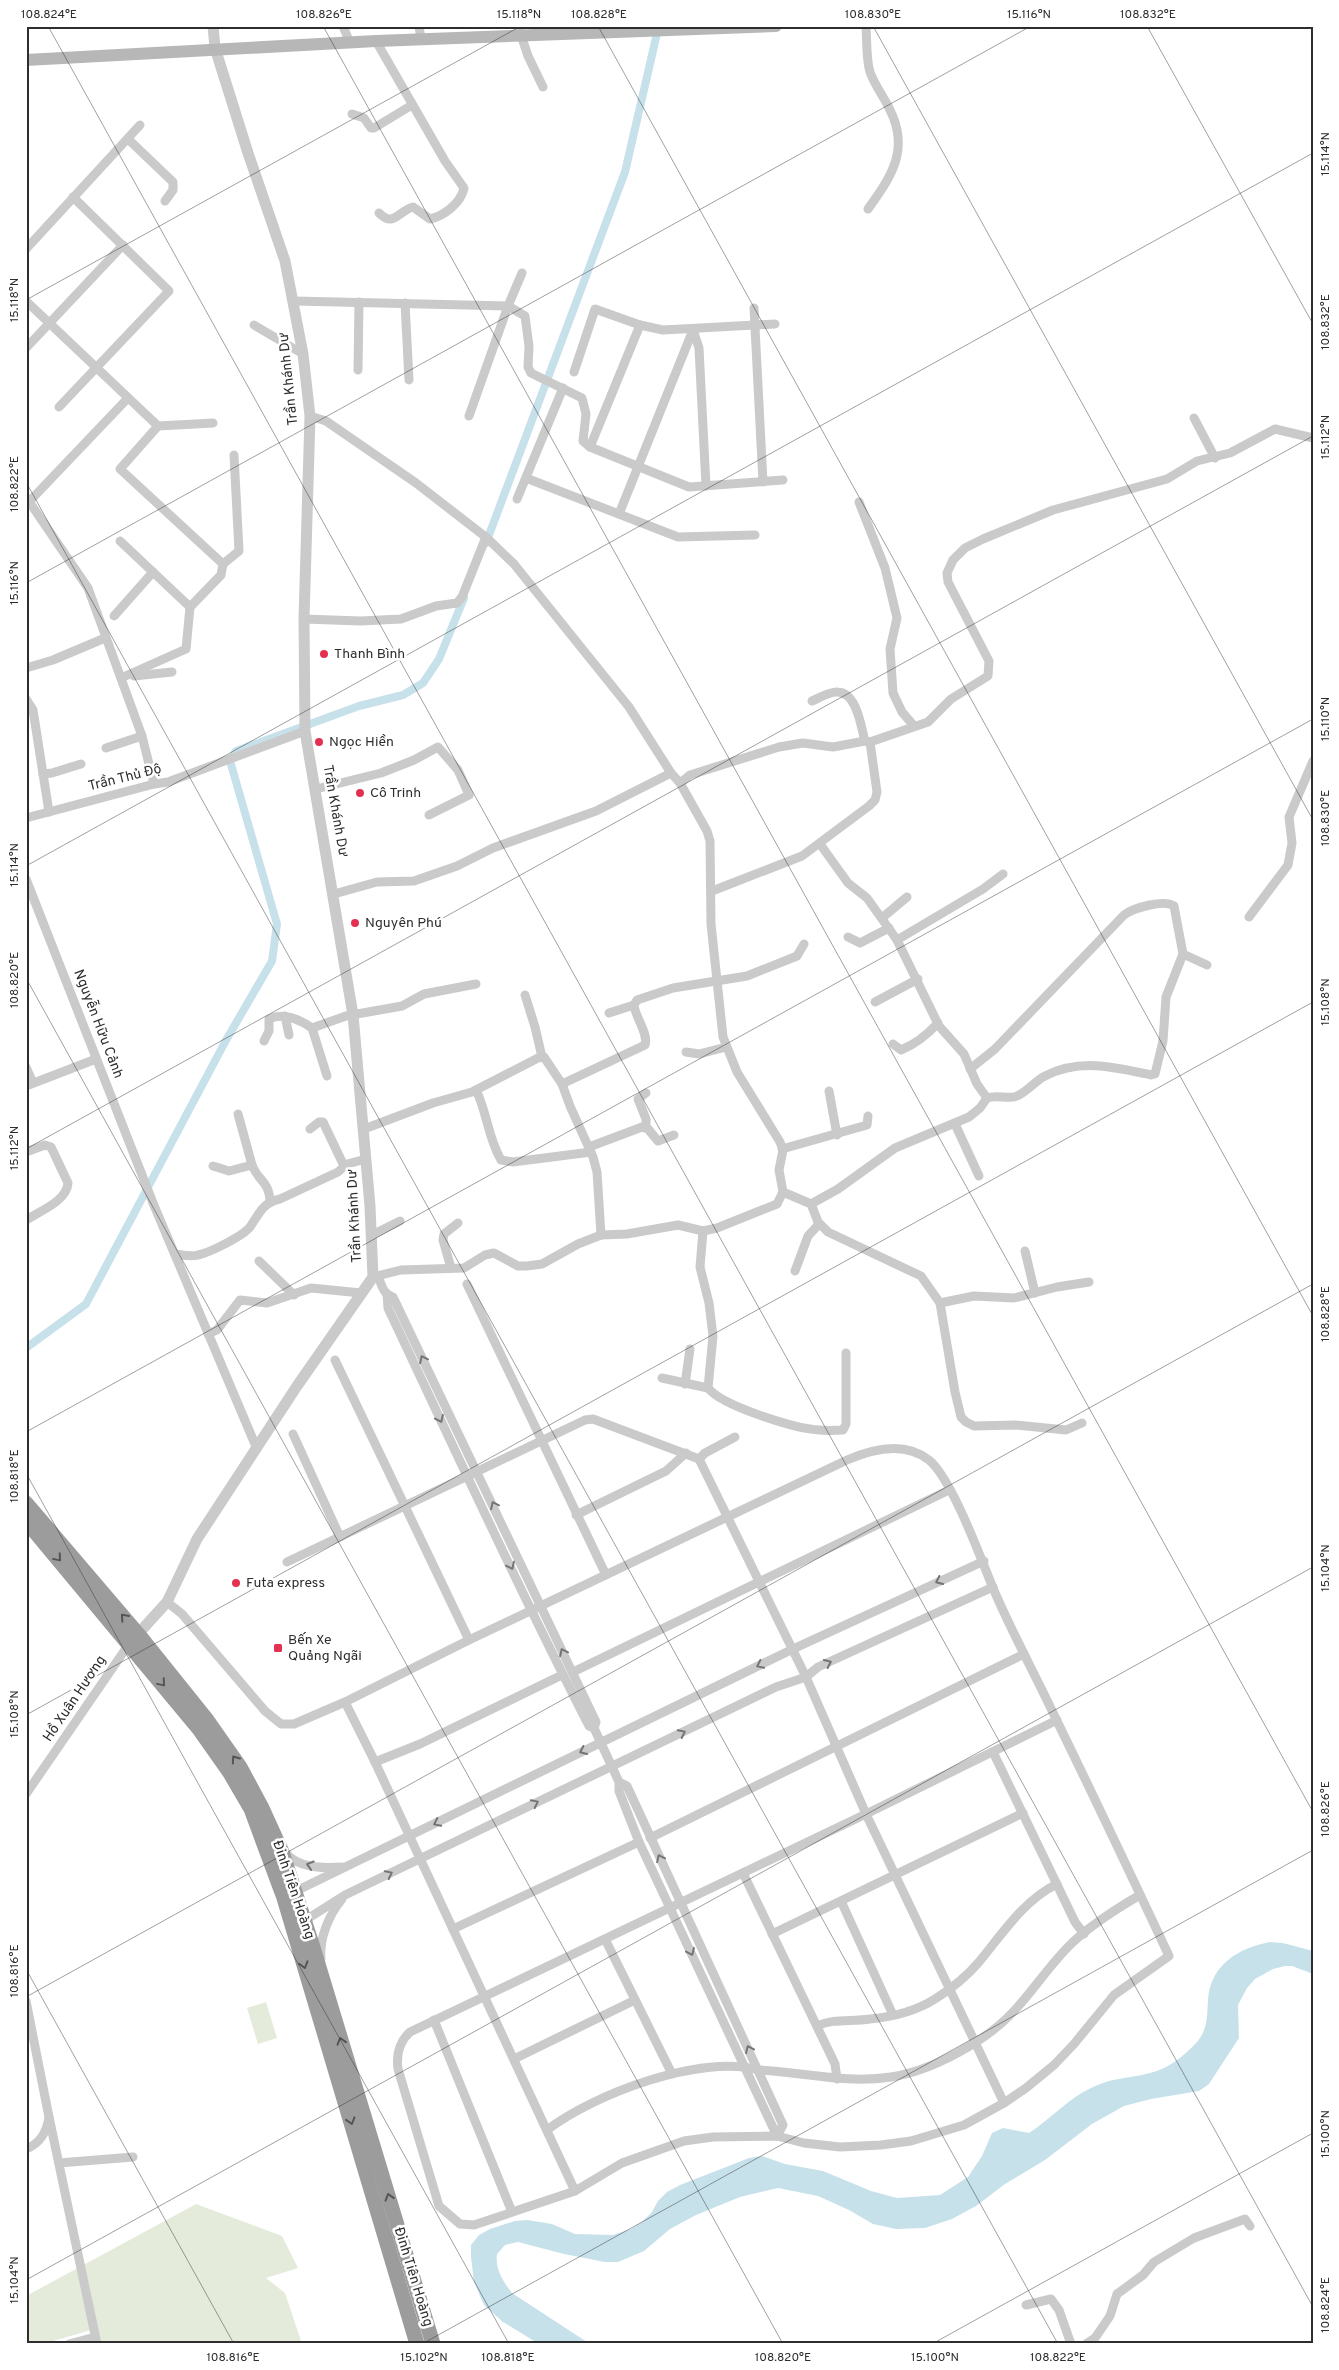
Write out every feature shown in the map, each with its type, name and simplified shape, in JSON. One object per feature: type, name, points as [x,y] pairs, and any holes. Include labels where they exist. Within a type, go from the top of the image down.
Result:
[{"type":"highway","name":"Đinh Tiên Hoàng","points":[[26,1503],[134,1639],[230,1773],[251,1809],[286,1904],[418,2344]]},
{"type":"highway","name":"Đinh Tiên Hoàng","points":[[26,1521],[207,1720],[240,1767],[279,1845],[323,1981],[433,2344]]},
{"type":"main road","points":[[26,60],[215,48],[422,39],[519,31],[776,26]]},
{"type":"street","name":"Trần Khánh Dư","points":[[134,1639],[167,1602],[197,1539],[258,1449],[297,1386],[361,1293],[376,1276],[353,1015],[346,986],[334,894],[305,727],[304,618],[310,416],[303,354],[285,261],[215,48],[212,26]]},
{"type":"street","points":[[343,26],[350,42]]},
{"type":"street","points":[[419,26],[422,39]]},
{"type":"street","points":[[866,26],[869,70],[895,123],[899,142],[897,158],[892,173],[868,209]]},
{"type":"street","points":[[519,31],[543,87]]},
{"type":"street","points":[[376,41],[445,161],[463,185],[464,192],[451,208],[436,218],[430,219],[413,207],[390,220],[385,220],[379,213]]},
{"type":"street","points":[[352,114],[362,117],[371,128],[374,128],[412,105]]},
{"type":"street","points":[[26,248],[140,125]]},
{"type":"street","points":[[128,139],[173,182],[173,190],[165,200]]},
{"type":"street","points":[[59,407],[170,291],[73,197]]},
{"type":"street","points":[[26,348],[123,245]]},
{"type":"street","points":[[469,416],[508,306],[522,273]]},
{"type":"street","points":[[26,300],[158,426]]},
{"type":"street","points":[[294,300],[508,306],[525,316],[529,346],[528,367],[531,373],[582,398],[586,414],[583,441],[590,447],[689,487],[783,480]]},
{"type":"street","points":[[358,370],[359,302]]},
{"type":"street","points":[[405,303],[409,380]]},
{"type":"street","points":[[754,308],[763,482]]},
{"type":"street","points":[[574,372],[595,309],[640,325],[663,330],[693,330],[775,324]]},
{"type":"street","points":[[254,324],[303,354]]},
{"type":"street","points":[[590,447],[640,325]]},
{"type":"street","points":[[619,514],[693,330]]},
{"type":"street","points":[[693,330],[699,348],[706,486]]},
{"type":"street","points":[[517,499],[563,388]]},
{"type":"street","points":[[128,398],[27,502],[88,588],[142,736],[154,784]]},
{"type":"street","points":[[310,416],[326,421],[374,453],[488,539],[514,564],[629,707],[671,773],[680,783],[708,831],[712,891],[711,924],[723,1038],[737,1072],[780,1142],[782,1149],[779,1170],[783,1192],[777,1204]]},
{"type":"street","points":[[1194,418],[1215,458]]},
{"type":"street","points":[[213,423],[158,426],[120,470],[223,564]]},
{"type":"street","points":[[680,783],[690,775],[779,747],[803,743],[833,747],[868,741],[928,722],[947,702],[988,676],[990,672],[989,661],[948,582],[949,568],[960,553],[983,539],[1033,516],[1157,482],[1197,461],[1230,453],[1275,429],[1313,438]]},
{"type":"street","points":[[121,678],[186,649],[190,606],[221,574],[223,564],[238,551],[234,455]]},
{"type":"street","points":[[526,478],[678,537],[755,535]]},
{"type":"street","points":[[859,502],[885,568],[896,618],[890,649],[893,693],[902,712],[914,726]]},
{"type":"street","points":[[304,618],[395,620],[408,618],[436,606],[456,603],[462,597],[488,539]]},
{"type":"street","points":[[120,541],[190,606]]},
{"type":"street","points":[[114,616],[153,572]]},
{"type":"street","points":[[26,667],[53,660],[105,638]]},
{"type":"street","points":[[121,678],[172,672]]},
{"type":"street","points":[[712,891],[787,864],[820,844],[875,800],[877,780],[868,741],[855,707],[845,694],[836,691],[812,701]]},
{"type":"street","points":[[26,698],[34,710],[49,812]]},
{"type":"street","name":"Trần Thủ Độ","points":[[26,818],[154,784],[168,782],[305,727]]},
{"type":"street","points":[[106,748],[142,736]]},
{"type":"street","points":[[316,789],[381,773],[414,760],[438,747],[458,770],[469,796],[429,815]]},
{"type":"street","points":[[1249,917],[1288,865],[1292,843],[1289,817],[1313,761]]},
{"type":"street","points":[[43,774],[80,764]]},
{"type":"street","points":[[334,894],[377,882],[414,882],[457,866],[493,848],[596,811],[671,773]]},
{"type":"street","points":[[820,844],[848,883],[867,898],[897,940],[918,979],[938,1023],[964,1054],[976,1084],[987,1098]]},
{"type":"street","points":[[897,940],[983,889],[1003,874]]},
{"type":"street","name":"Nguyễn Hữu Cảnh","points":[[26,879],[96,1060],[175,1254]]},
{"type":"street","points":[[882,918],[907,897]]},
{"type":"street","points":[[811,1204],[846,1184],[895,1148],[955,1124],[976,1112],[987,1098],[994,1095],[1017,1097],[1045,1077],[1090,1064],[1111,1066],[1150,1075],[1155,1074],[1163,1041],[1166,997],[1183,954],[1172,904],[1138,907],[1129,911],[1079,959],[994,1049],[970,1069]]},
{"type":"street","points":[[848,937],[860,943],[889,928]]},
{"type":"street","points":[[609,1013],[634,1005],[637,1000],[673,988],[747,976],[793,958],[800,953],[804,944]]},
{"type":"street","points":[[1183,954],[1206,965]]},
{"type":"street","points":[[875,1002],[918,979]]},
{"type":"street","points":[[312,1028],[353,1015],[402,1006],[424,994],[476,984]]},
{"type":"street","points":[[525,995],[536,1027],[542,1057],[548,1061],[562,1084],[590,1149],[597,1172],[601,1235]]},
{"type":"street","points":[[562,1084],[645,1045],[646,1040],[634,1005]]},
{"type":"street","points":[[285,1016],[289,1035]]},
{"type":"street","points":[[264,1041],[269,1031],[269,1018],[285,1016],[299,1020],[312,1028],[327,1076]]},
{"type":"street","points":[[893,1044],[901,1050],[909,1047],[926,1036],[938,1023]]},
{"type":"street","points":[[686,1052],[700,1054],[726,1047]]},
{"type":"street","points":[[364,1129],[433,1103],[476,1090],[542,1057]]},
{"type":"street","points":[[26,1067],[29,1084],[96,1060]]},
{"type":"street","points":[[476,1090],[500,1160],[513,1162],[590,1149],[646,1127]]},
{"type":"street","points":[[829,1091],[837,1135]]},
{"type":"street","points":[[646,1092],[638,1099],[646,1119],[646,1127],[658,1141],[674,1135]]},
{"type":"street","points":[[238,1114],[252,1165],[266,1184],[270,1201]]},
{"type":"street","points":[[782,1149],[867,1125],[868,1116]]},
{"type":"street","points":[[310,1129],[319,1122],[323,1122],[344,1166]]},
{"type":"street","points":[[955,1124],[979,1176]]},
{"type":"street","points":[[26,1152],[44,1145],[51,1146],[68,1183],[66,1193],[26,1220]]},
{"type":"street","points":[[258,1449],[175,1254],[201,1255],[242,1234],[249,1228],[260,1210],[270,1201],[280,1199],[338,1172],[344,1166],[366,1159]]},
{"type":"street","points":[[213,1166],[230,1171],[252,1165]]},
{"type":"street","points":[[783,1192],[811,1204],[824,1230],[921,1276],[940,1303],[955,1392],[961,1417],[966,1422],[974,1426],[1016,1425],[1066,1430],[1082,1423]]},
{"type":"street","points":[[777,2136],[639,1842],[618,1791],[619,1782],[594,1728],[596,1722],[572,1672],[467,1477],[388,1308],[387,1295],[376,1276],[401,1270],[464,1268],[485,1255],[494,1253],[518,1266],[542,1264],[578,1244],[601,1235],[627,1234],[678,1225],[703,1231],[718,1228],[796,1198]]},
{"type":"street","points":[[372,1235],[400,1221]]},
{"type":"street","points":[[451,1268],[443,1240],[444,1234],[458,1222]]},
{"type":"street","points":[[795,1271],[808,1236],[820,1224]]},
{"type":"street","points":[[703,1231],[700,1266],[709,1303],[713,1336],[708,1388],[713,1395],[756,1414],[779,1421],[818,1430],[843,1430],[846,1424],[846,1353]]},
{"type":"street","points":[[1025,1251],[1035,1293]]},
{"type":"street","points":[[259,1261],[294,1295]]},
{"type":"street","points":[[940,1303],[967,1297],[1014,1298],[1057,1287],[1089,1282]]},
{"type":"street","points":[[467,1284],[606,1575]]},
{"type":"street","points":[[208,1334],[217,1330],[240,1300],[268,1303],[311,1288],[361,1293]]},
{"type":"street","points":[[387,1295],[393,1298],[478,1472],[537,1608],[562,1675],[589,1726],[594,1728]]},
{"type":"street","points":[[685,1384],[690,1349]]},
{"type":"street","points":[[335,1360],[469,1640]]},
{"type":"street","points":[[662,1378],[708,1388]]},
{"type":"street","points":[[287,1562],[585,1420],[593,1419],[699,1459],[793,1649],[866,1814],[1004,2104]]},
{"type":"street","points":[[293,1434],[340,1537]]},
{"type":"street","points":[[699,1459],[705,1453],[735,1437]]},
{"type":"street","points":[[167,1602],[182,1614],[265,1711],[281,1724],[294,1724],[345,1702],[469,1640],[846,1460],[866,1452],[900,1449],[929,1460],[939,1472],[949,1490],[984,1561],[992,1587],[1057,1720],[1169,1956],[1114,1995],[1074,2044],[1054,2065],[1004,2104],[955,2128],[911,2141],[840,2146],[804,2143],[777,2136],[713,2137],[684,2141],[622,2163],[576,2191],[474,2225],[460,2224],[440,2206],[398,2069],[396,2057],[403,2038],[410,2032],[866,1814],[1057,1720]]},
{"type":"street","points":[[576,1515],[666,1470],[686,1453]]},
{"type":"street","points":[[572,1672],[949,1490]]},
{"type":"street","points":[[294,1892],[793,1649],[984,1561]]},
{"type":"street","points":[[304,1921],[345,1895],[776,1687],[806,1677],[818,1667],[992,1587]]},
{"type":"street","name":"Hồ Xuân Hương","points":[[26,1794],[134,1639]]},
{"type":"street","points":[[650,1838],[1024,1654]]},
{"type":"street","points":[[375,1762],[420,1744],[562,1675]]},
{"type":"street","points":[[345,1702],[576,2191]]},
{"type":"street","points":[[994,1752],[1075,1922],[1084,1934]]},
{"type":"street","points":[[619,1782],[627,1786],[759,2070],[783,2125],[777,2136]]},
{"type":"street","points":[[772,1934],[1023,1813]]},
{"type":"street","points":[[453,1929],[639,1842]]},
{"type":"street","points":[[279,1845],[288,1856],[307,1865],[319,1868],[347,1867]]},
{"type":"street","points":[[743,1872],[835,2064],[837,2079]]},
{"type":"street","points":[[817,2026],[829,2020],[870,2019],[908,2011],[934,2000],[978,1963],[1022,1910],[1043,1890],[1057,1884]]},
{"type":"street","points":[[323,1981],[321,1942],[337,1906],[345,1895]]},
{"type":"street","points":[[547,2130],[564,2117],[593,2102],[672,2074],[744,2066],[759,2070],[854,2080],[892,2077],[947,2058],[975,2041],[1012,2014],[1052,1964],[1084,1934],[1140,1895]]},
{"type":"street","points":[[841,1901],[894,2014]]},
{"type":"street","points":[[606,1939],[672,2074]]},
{"type":"street","points":[[514,2059],[636,2000]]},
{"type":"street","points":[[26,2001],[96,2340],[68,2344]]},
{"type":"street","points":[[434,2020],[512,2212]]},
{"type":"street","points":[[26,2149],[33,2147],[42,2136],[47,2128],[49,2117]]},
{"type":"street","points":[[58,2163],[132,2157]]},
{"type":"street","points":[[1086,2344],[1095,2338],[1110,2316],[1117,2294],[1143,2275],[1154,2262],[1183,2243],[1218,2227],[1245,2219],[1250,2226]]},
{"type":"street","points":[[1026,2305],[1051,2300],[1059,2310],[1071,2344]]},
{"type":"green space","points":[[266,2002],[277,2038],[258,2044],[247,2008]]},
{"type":"green space","points":[[196,2204],[282,2236],[298,2268],[266,2278],[285,2293],[302,2344],[97,2344],[91,2330],[43,2344],[27,2344],[26,2296]]},
{"type":"water","points":[[1270,1942],[1283,1943],[1313,1951],[1313,1974],[1292,1966],[1285,1966],[1273,1969],[1255,1979],[1247,1988],[1238,2005],[1239,2038],[1209,2084],[1199,2091],[1151,2099],[1124,2106],[1092,2124],[1045,2160],[1005,2184],[976,2206],[952,2219],[925,2228],[896,2229],[873,2224],[849,2210],[818,2196],[778,2188],[740,2197],[696,2215],[670,2229],[644,2251],[618,2262],[605,2262],[564,2254],[518,2242],[505,2245],[497,2254],[497,2265],[512,2293],[590,2344],[539,2344],[503,2322],[484,2305],[474,2282],[471,2257],[471,2245],[479,2235],[490,2229],[515,2221],[527,2220],[552,2224],[575,2234],[613,2235],[631,2229],[642,2222],[667,2192],[749,2158],[762,2156],[785,2164],[823,2171],[871,2191],[897,2198],[940,2195],[968,2177],[982,2156],[992,2133],[1003,2128],[1029,2133],[1074,2098],[1099,2084],[1157,2071],[1181,2057],[1201,2037],[1206,2022],[1210,1987],[1221,1967],[1238,1953]]},
{"type":"waterway","points":[[486,543],[625,172],[658,29]]},
{"type":"waterway","points":[[26,1348],[86,1304],[225,1042],[272,961],[277,924],[230,761],[236,751],[359,706],[403,695],[423,683],[439,659],[464,598]]},
{"type":"place","name":"Thanh Bình","points":[[324,654]]},
{"type":"place","name":"Ngọc Hiền","points":[[319,742]]},
{"type":"place","name":"Cô Trinh","points":[[360,793]]},
{"type":"place","name":"Nguyên Phú","points":[[355,923]]},
{"type":"place","name":"Futa express","points":[[236,1583]]},
{"type":"place","name":"Bến Xe Quảng Ngãi","points":[[278,1648]]}]
